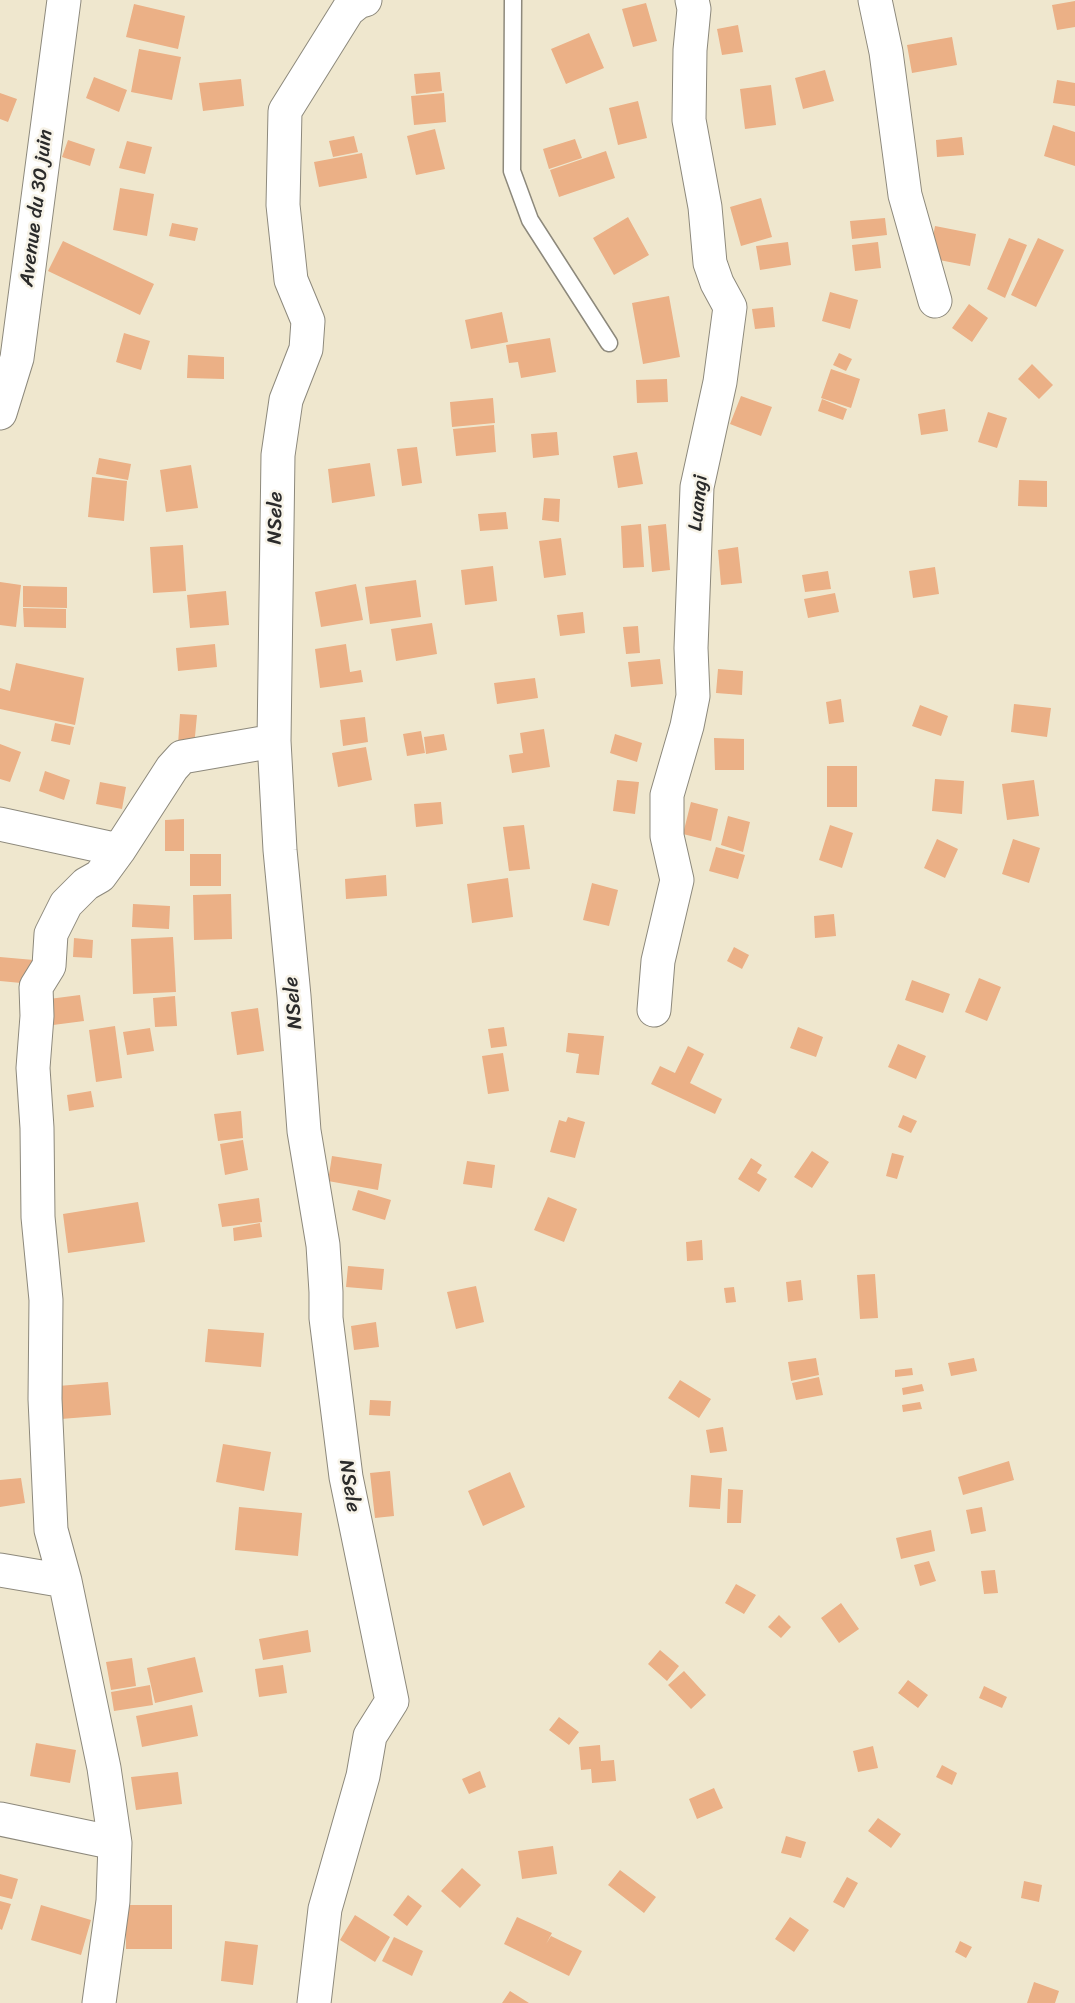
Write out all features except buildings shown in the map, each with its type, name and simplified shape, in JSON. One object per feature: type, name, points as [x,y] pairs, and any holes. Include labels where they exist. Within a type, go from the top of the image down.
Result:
[{"type":"street","name":"Avenue du 30 juin","points":[[0,413],[64,0]]},
{"type":"street","name":"Luangi","points":[[654,1010],[657,961],[677,880],[667,836],[667,795],[687,726],[693,696],[691,648],[697,487],[720,382],[730,307],[717,283],[710,263],[705,207],[689,120],[690,50],[694,9],[692,0]]},
{"type":"street","points":[[875,0],[886,52],[905,195],[935,301]]},
{"type":"street","name":"NSele","points":[[314,2003],[325,1909],[363,1776],[370,1736],[392,1701],[346,1477],[326,1318],[323,1245],[304,1131],[294,996],[279,850],[274,741],[278,455],[286,400],[306,349],[308,321],[291,280],[285,226],[283,205],[285,111],[345,3]]},
{"type":"street","points":[[99,2003],[113,1901],[115,1843],[104,1768],[65,1581],[51,1530],[45,1399],[46,1300],[38,1217],[37,1128],[33,1068],[37,1016],[36,987],[49,966],[51,934],[66,904],[86,884],[100,876],[172,768],[182,757],[274,741]]},
{"type":"street","points":[[0,824],[119,850]]},
{"type":"street","points":[[0,1570],[65,1581]]},
{"type":"street","points":[[0,1819],[115,1843]]},
{"type":"lane","points":[[513,0],[512,171],[530,220],[609,343]]}]
